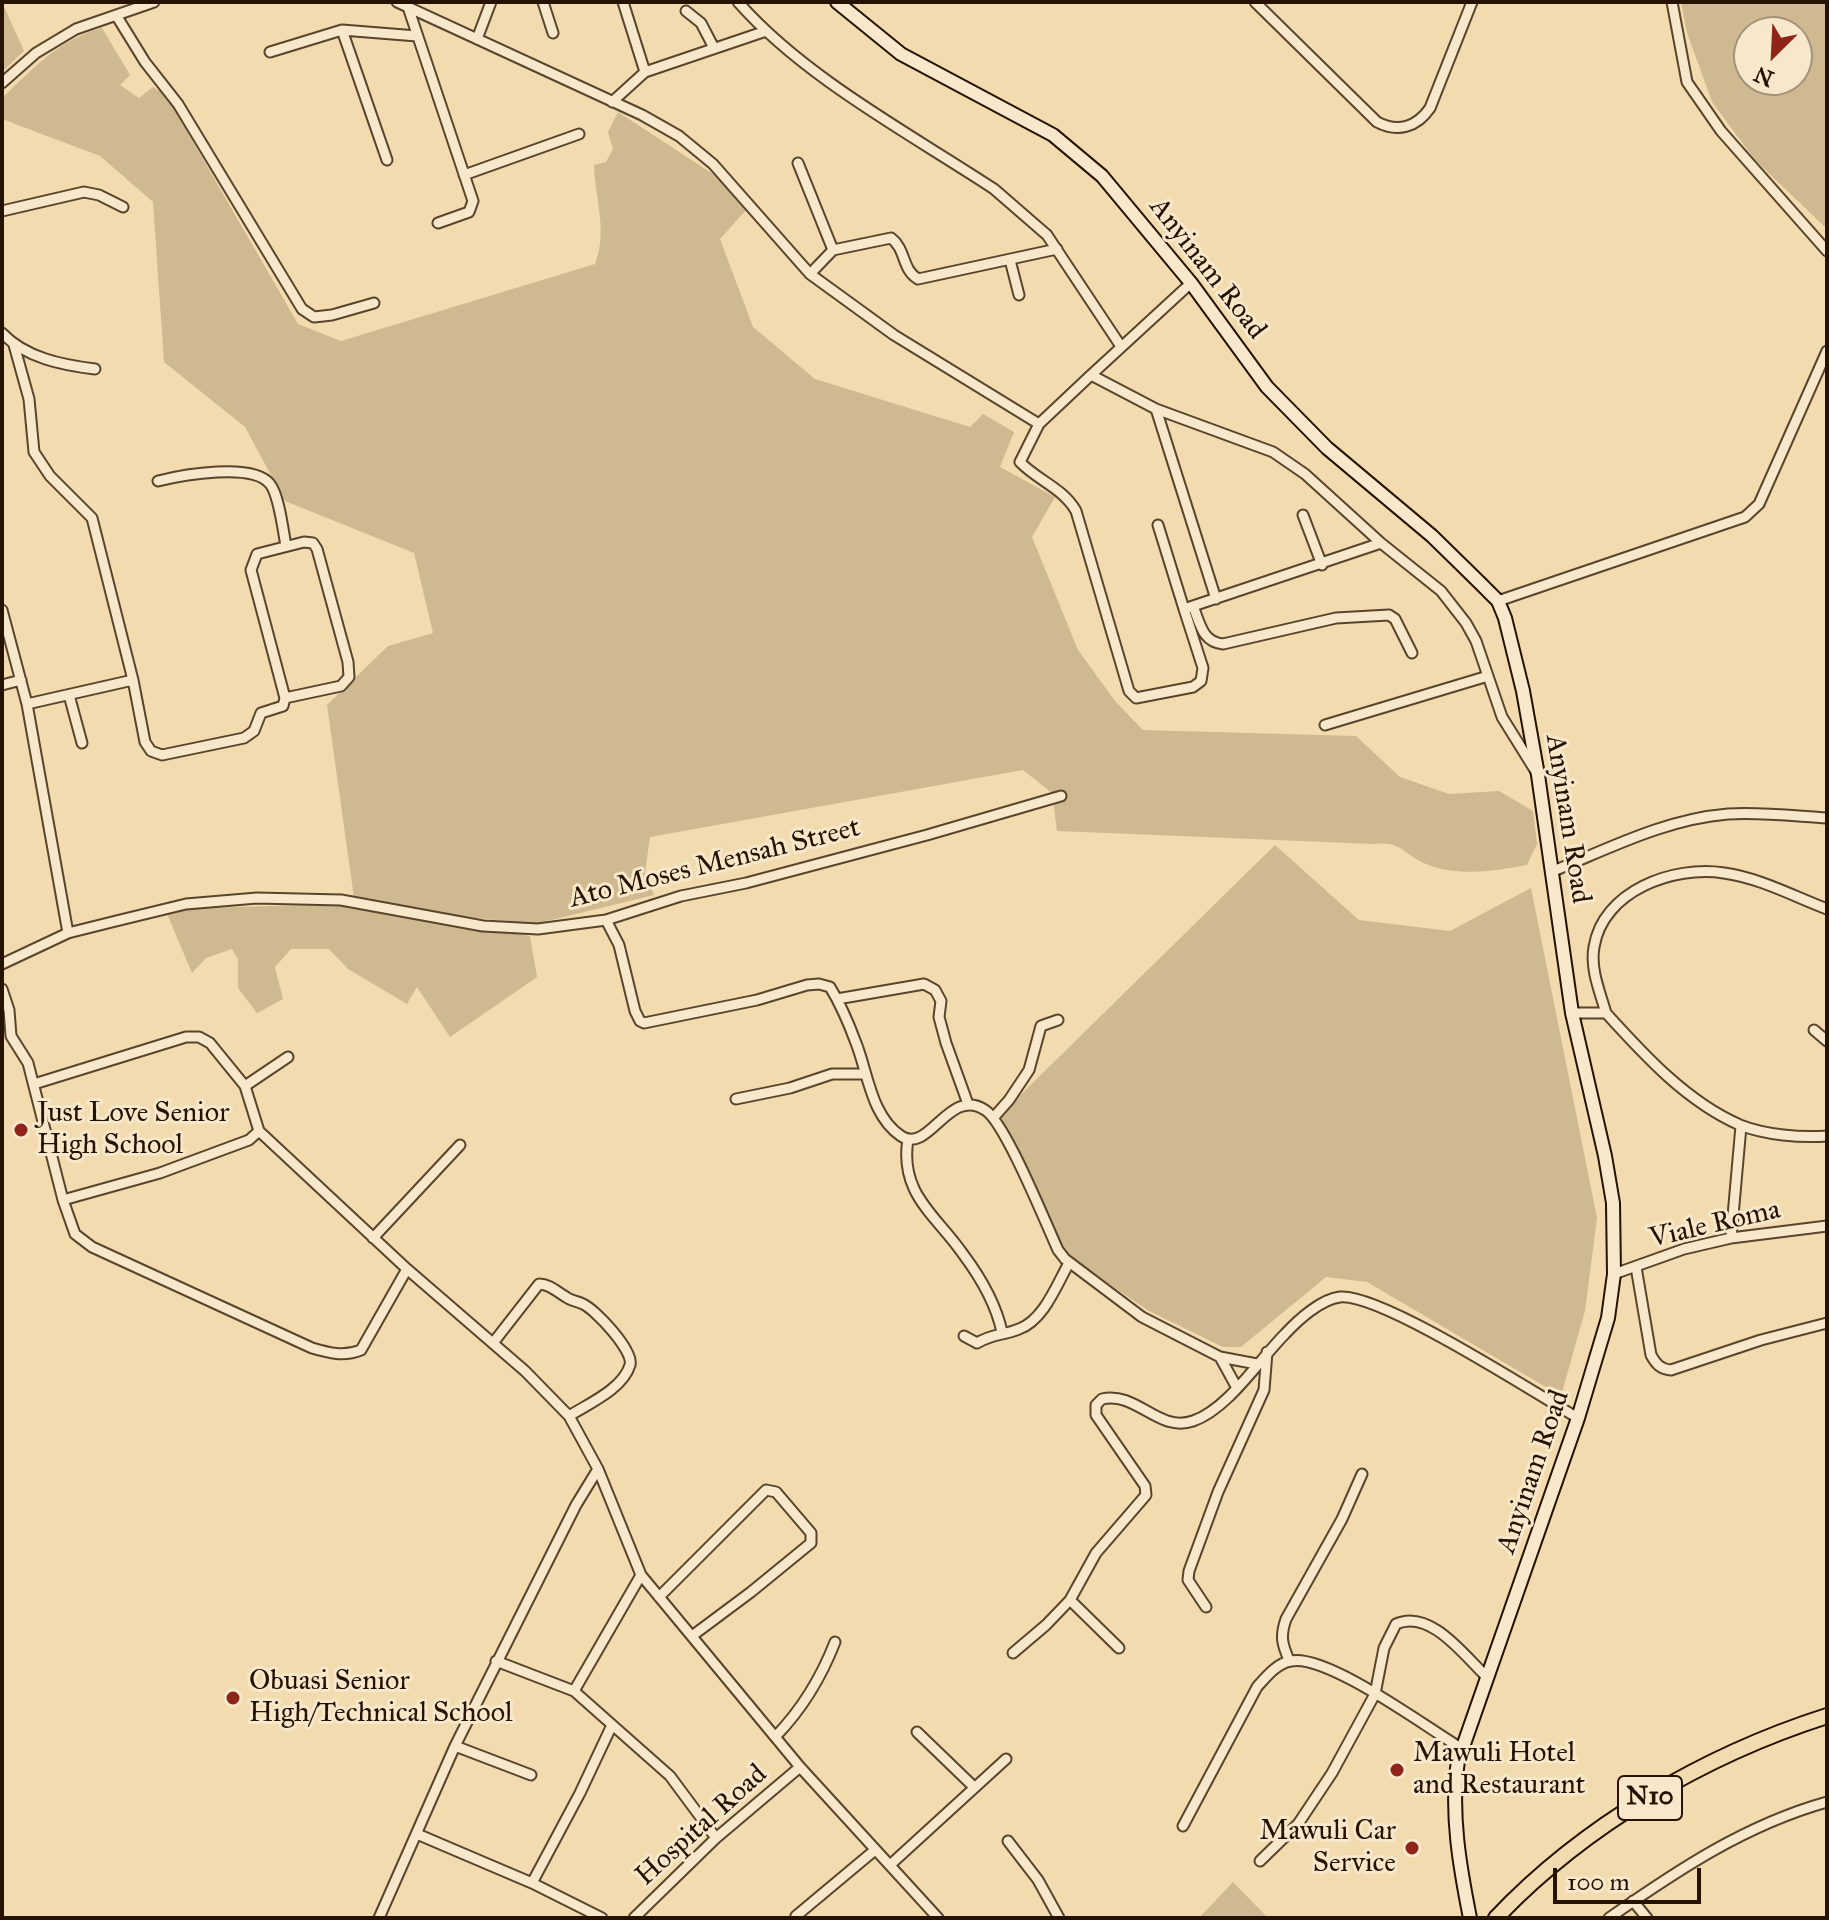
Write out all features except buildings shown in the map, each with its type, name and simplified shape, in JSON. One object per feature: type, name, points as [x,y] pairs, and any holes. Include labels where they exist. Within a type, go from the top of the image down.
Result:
[{"type":"main road","name":"N10","points":[[1496,1918],[1576,1848],[1643,1802],[1740,1750],[1827,1716]]},
{"type":"street","points":[[2,83],[36,53],[76,29],[154,2]]},
{"type":"street","points":[[397,2],[679,136],[713,164],[810,274],[894,335],[1039,424]]},
{"type":"street","points":[[477,39],[491,2]]},
{"type":"street","points":[[543,2],[553,33]]},
{"type":"street","points":[[623,2],[645,72]]},
{"type":"street","points":[[738,2],[766,31],[822,77],[994,189],[1047,235],[1120,345]]},
{"type":"street","name":"Anyinam Road","points":[[837,2],[901,54],[1053,135],[1102,176],[1191,283],[1267,387],[1327,448],[1432,536],[1498,601],[1514,654],[1538,775],[1572,1013],[1613,1203],[1614,1274],[1608,1318],[1578,1418],[1461,1748],[1456,1774],[1458,1845],[1470,1918]]},
{"type":"street","points":[[1255,2],[1377,122],[1396,127],[1412,126],[1423,119],[1430,108],[1472,2]]},
{"type":"street","points":[[1672,2],[1687,82],[1721,131],[1827,251]]},
{"type":"street","points":[[408,7],[473,201],[471,209],[438,223]]},
{"type":"street","points":[[686,11],[701,23],[714,48]]},
{"type":"street","points":[[116,15],[145,62],[178,104],[302,309],[314,317],[374,303]]},
{"type":"street","points":[[270,52],[342,30],[417,36]]},
{"type":"street","points":[[342,30],[387,160]]},
{"type":"street","points":[[612,102],[645,72],[766,31]]},
{"type":"street","points":[[464,175],[579,134]]},
{"type":"street","points":[[798,163],[833,250]]},
{"type":"street","points":[[2,211],[84,192],[99,195],[123,207]]},
{"type":"street","points":[[810,274],[833,250],[891,238],[900,247],[908,272],[918,279],[1057,249]]},
{"type":"street","points":[[1010,260],[1019,295]]},
{"type":"street","points":[[1158,525],[1189,608],[1203,668],[1201,681],[1193,687],[1141,699],[1133,697],[1129,691],[1076,511],[1060,491],[1020,462],[1039,424],[1120,345],[1191,283]]},
{"type":"street","points":[[2,333],[14,345],[41,358],[95,369]]},
{"type":"street","points":[[14,345],[29,399],[34,452],[50,476],[92,518],[133,680],[145,742],[151,751],[162,755],[250,736],[261,713],[280,708],[285,702],[251,570],[257,554],[304,542],[313,543],[348,662],[349,677],[341,686],[285,698]]},
{"type":"street","points":[[1498,601],[1745,517],[1759,504],[1827,351]]},
{"type":"street","points":[[1091,375],[1156,409],[1273,452],[1305,474],[1381,543],[1441,591],[1476,641],[1507,728],[1538,775]]},
{"type":"street","points":[[1156,409],[1216,599]]},
{"type":"street","points":[[158,481],[208,471],[264,478],[273,488],[286,546]]},
{"type":"street","points":[[1303,515],[1322,565]]},
{"type":"street","points":[[1189,608],[1381,543]]},
{"type":"street","points":[[1189,608],[1206,638],[1223,644],[1336,618],[1389,615],[1395,619],[1412,653]]},
{"type":"street","points":[[2,610],[27,704],[68,933]]},
{"type":"street","points":[[1325,725],[1488,676]]},
{"type":"street","points":[[2,685],[21,680]]},
{"type":"street","points":[[27,704],[133,680]]},
{"type":"street","points":[[69,695],[82,743]]},
{"type":"street","name":"Ato Moses Mensah Street","points":[[2,964],[68,933],[186,904],[257,898],[341,900],[483,926],[538,929],[606,920],[681,896],[746,883],[1061,796]]},
{"type":"street","points":[[1551,872],[1664,827],[1693,820],[1756,813],[1827,818]]},
{"type":"street","points":[[1827,909],[1748,877],[1720,872],[1669,876],[1645,885],[1626,897],[1599,928],[1593,950],[1594,973],[1606,1013],[1643,1054],[1678,1084],[1741,1126],[1811,1137],[1827,1136]]},
{"type":"street","points":[[606,920],[616,935],[635,1011],[644,1023],[819,984],[830,987],[857,1044],[875,1102],[898,1134],[908,1139],[923,1135],[951,1111],[968,1104],[976,1105],[994,1117],[1058,1250],[1069,1263],[1142,1317],[1220,1357],[1257,1364]]},
{"type":"street","points":[[837,999],[924,984],[930,986],[941,1001],[939,1017],[968,1104]]},
{"type":"street","points":[[2,989],[9,1010],[11,1036],[28,1063],[63,1200],[75,1234],[92,1247],[255,1324],[331,1354],[350,1354],[361,1350],[407,1269]]},
{"type":"street","points":[[1572,1013],[1606,1013]]},
{"type":"street","points":[[994,1117],[1024,1079],[1033,1060],[1041,1026],[1058,1020]]},
{"type":"street","points":[[1814,1030],[1827,1041]]},
{"type":"street","points":[[34,1084],[186,1037],[199,1037],[210,1043],[245,1086],[259,1131],[407,1269],[525,1371],[569,1416],[598,1469],[641,1575],[800,1767],[938,1918]]},
{"type":"street","points":[[245,1086],[288,1057]]},
{"type":"street","points":[[736,1099],[790,1088],[832,1074],[865,1074]]},
{"type":"street","points":[[1731,1238],[1741,1126]]},
{"type":"street","points":[[63,1200],[160,1173],[249,1140],[259,1131]]},
{"type":"street","points":[[908,1139],[910,1178],[916,1196],[964,1255],[999,1315],[1002,1332]]},
{"type":"street","points":[[373,1238],[460,1145]]},
{"type":"street","name":"Viale Roma","points":[[1614,1274],[1684,1249],[1731,1238],[1827,1226]]},
{"type":"street","points":[[964,1336],[977,1343],[991,1334],[1021,1329],[1033,1320],[1053,1293],[1069,1263]]},
{"type":"street","points":[[1636,1267],[1651,1355],[1656,1364],[1665,1370],[1827,1323]]},
{"type":"street","points":[[493,1343],[539,1284],[544,1283],[569,1300],[581,1302],[589,1308],[623,1344],[631,1360],[619,1382],[569,1416]]},
{"type":"street","points":[[1013,1653],[1070,1600],[1096,1553],[1146,1495],[1145,1486],[1098,1419],[1096,1405],[1106,1398],[1128,1400],[1166,1422],[1181,1424],[1203,1417],[1237,1388],[1289,1330],[1326,1302],[1340,1297],[1357,1299],[1413,1322],[1578,1418]]},
{"type":"street","points":[[1206,1607],[1188,1580],[1189,1571],[1218,1492],[1264,1390],[1267,1352]]},
{"type":"street","points":[[1220,1357],[1237,1388]]},
{"type":"street","points":[[379,1918],[496,1661],[576,1505],[598,1469]]},
{"type":"street","points":[[1289,1660],[1281,1642],[1286,1619],[1342,1519],[1362,1474]]},
{"type":"street","points":[[659,1597],[766,1490],[776,1492],[811,1533],[812,1541],[692,1636]]},
{"type":"street","points":[[574,1691],[641,1575]]},
{"type":"street","points":[[1070,1600],[1119,1648]]},
{"type":"street","points":[[1260,1861],[1307,1814],[1375,1694],[1388,1637],[1396,1624],[1408,1620],[1434,1628],[1488,1678]]},
{"type":"street","points":[[776,1736],[794,1718],[815,1687],[835,1642]]},
{"type":"street","points":[[1183,1826],[1257,1687],[1272,1671],[1289,1660],[1328,1668],[1461,1748]]},
{"type":"street","points":[[496,1661],[574,1691],[670,1776],[716,1838]]},
{"type":"street","points":[[532,1883],[612,1725]]},
{"type":"street","points":[[917,1732],[974,1787]]},
{"type":"street","points":[[455,1746],[531,1775]]},
{"type":"street","points":[[890,1865],[1006,1759]]},
{"type":"street","name":"Hospital Road","points":[[634,1918],[716,1838],[800,1767]]},
{"type":"street","points":[[1609,1918],[1684,1866],[1739,1835],[1788,1813],[1827,1802]]},
{"type":"street","points":[[417,1834],[532,1883],[602,1918]]},
{"type":"street","points":[[1008,1841],[1038,1880],[1059,1918]]},
{"type":"street","points":[[795,1917],[875,1850]]},
{"type":"street","points":[[1633,1901],[1647,1918]]},
{"type":"shaded area","points":[[2,2],[24,51],[2,72]]},
{"type":"shaded area","points":[[1681,2],[1827,2],[1827,229],[1755,160],[1712,102],[1687,33]]},
{"type":"shaded area","points":[[102,28],[130,75],[120,85],[139,98],[153,87],[166,95],[298,324],[341,341],[595,264],[601,227],[594,165],[606,162],[613,149],[608,132],[618,112],[713,174],[747,209],[720,239],[753,327],[815,379],[970,427],[983,414],[1014,432],[1000,467],[1055,497],[1032,537],[1078,650],[1115,701],[1143,730],[1356,736],[1400,777],[1449,794],[1499,791],[1533,811],[1537,844],[1527,865],[1463,872],[1426,864],[1391,844],[1057,831],[1052,793],[1023,770],[650,837],[645,873],[654,895],[535,924],[458,916],[354,898],[327,705],[388,646],[433,633],[414,553],[285,501],[245,427],[164,362],[153,202],[100,156],[2,119],[2,98],[36,66],[72,40]]},
{"type":"shaded area","points":[[1275,845],[1359,920],[1450,931],[1531,888],[1597,1218],[1585,1311],[1561,1396],[1367,1282],[1326,1277],[1241,1347],[1223,1347],[1149,1311],[1065,1254],[1000,1115]]},
{"type":"shaded area","points":[[338,904],[530,936],[537,977],[450,1037],[417,987],[407,1004],[348,969],[329,949],[291,949],[275,967],[283,999],[257,1013],[238,988],[238,959],[232,949],[206,958],[192,973],[165,909]]},
{"type":"shaded area","points":[[1233,1882],[1268,1918],[1199,1918]]},
{"type":"place","name":"Just Love Senior High School","points":[[21,1130]]},
{"type":"place","name":"Obuasi Senior High/Technical School","points":[[233,1698]]},
{"type":"place","name":"Mawuli Hotel and Restaurant","points":[[1397,1770]]},
{"type":"place","name":"Mawuli Car Service","points":[[1412,1848]]}]
